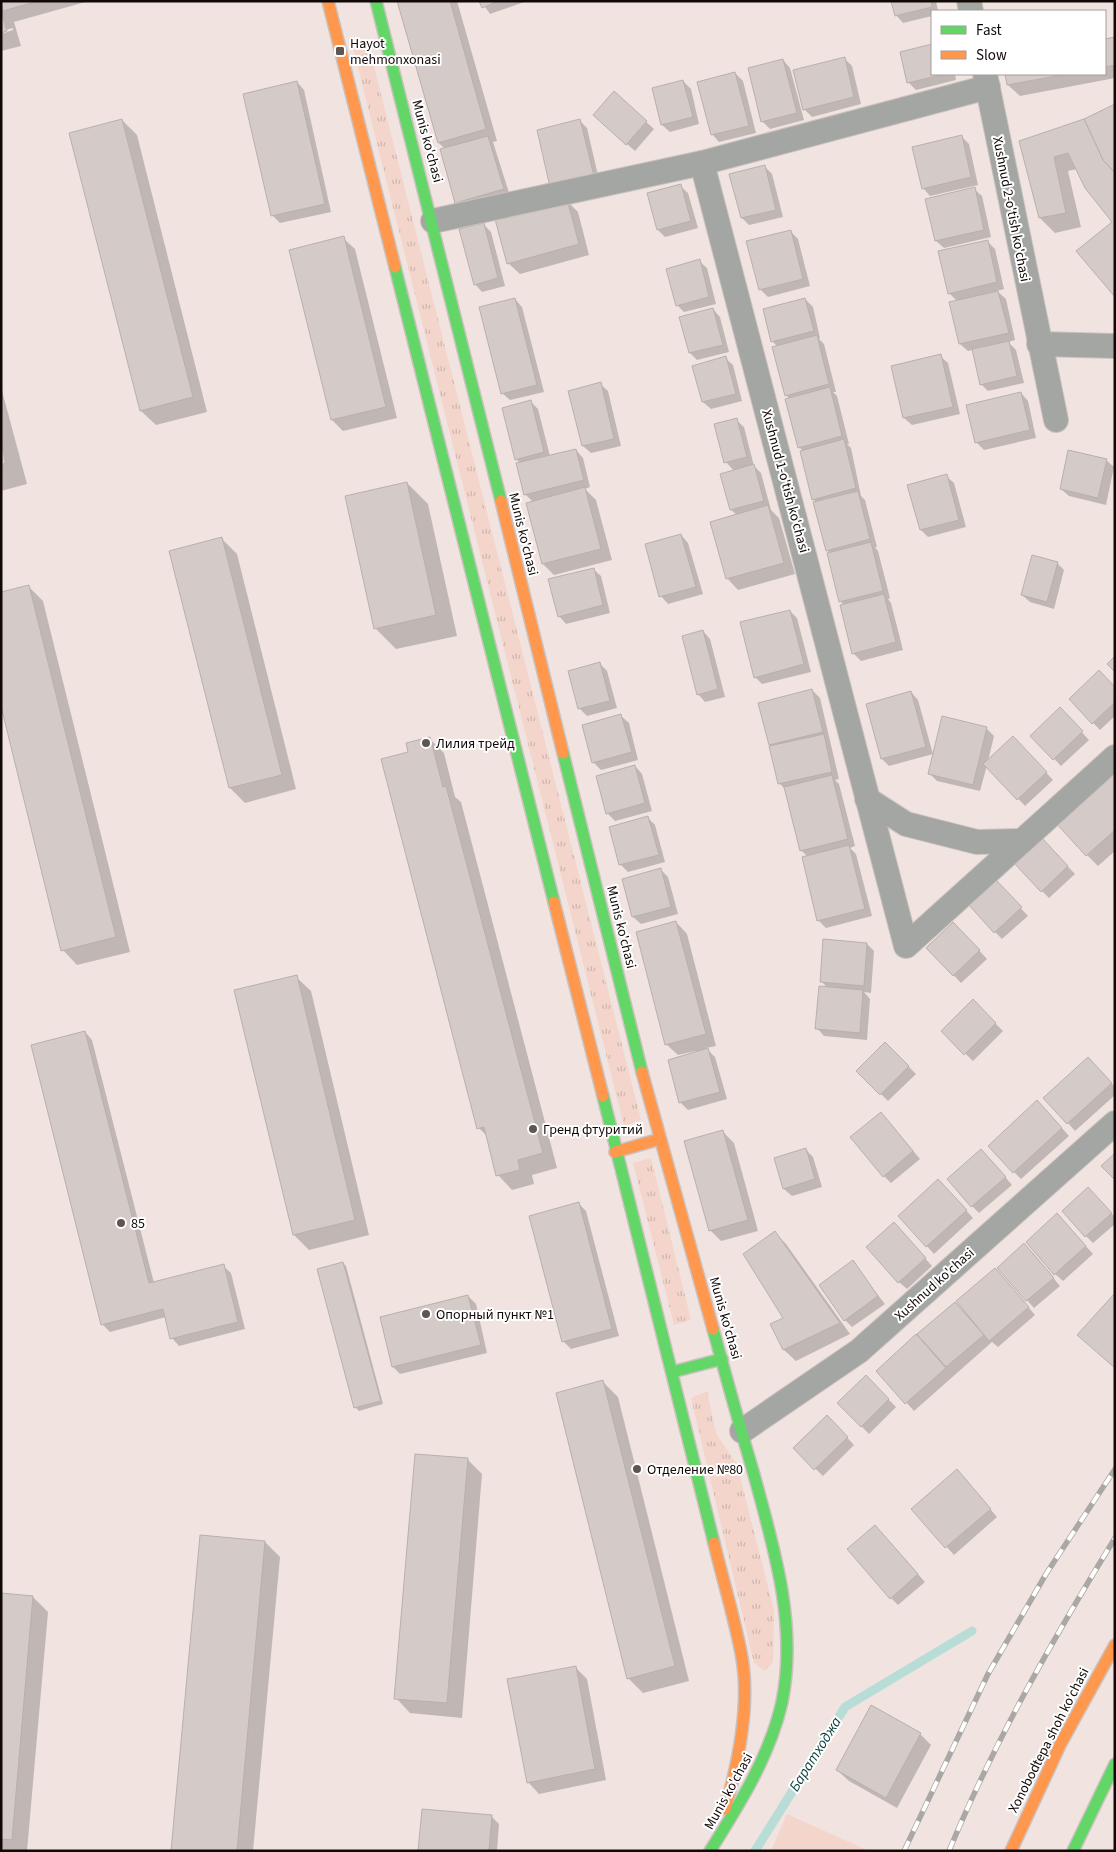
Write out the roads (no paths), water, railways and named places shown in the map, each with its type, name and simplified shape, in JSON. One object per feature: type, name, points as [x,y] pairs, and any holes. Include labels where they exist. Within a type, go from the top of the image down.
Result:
[{"type":"main road","name":"Munis ko'chasi","points":[[328,1],[742,1658],[744,1701],[739,1751],[732,1786],[711,1850]]},
{"type":"main road","name":"Munis ko'chasi","points":[[376,1],[433,221],[541,666],[660,1139],[742,1431],[777,1562],[785,1606],[788,1652],[784,1687],[778,1714],[765,1755],[750,1787],[711,1850]]},
{"type":"main road","points":[[616,1152],[660,1139]]},
{"type":"main road","points":[[672,1372],[722,1359]]},
{"type":"main road","name":"Xonobodtepa shoh ko'chasi","points":[[1011,1851],[1061,1743],[1115,1645]]},
{"type":"main road","points":[[1073,1851],[1115,1764]]},
{"type":"street","points":[[433,221],[702,163],[986,80]]},
{"type":"street","name":"Xushnud 2-o'tish ko'chasi","points":[[986,80],[1056,420]]},
{"type":"street","name":"Xushnud 1-o'tish ko'chasi","points":[[702,163],[813,582],[906,946],[1115,757]]},
{"type":"street","points":[[1039,344],[1115,346]]},
{"type":"street","points":[[867,799],[906,824],[977,842],[1022,841]]},
{"type":"street","name":"Xushnud ko'chasi","points":[[742,1431],[859,1351],[1115,1124]]},
{"type":"waterway","name":"Баратходжа","points":[[755,1851],[845,1707],[972,1631]]},
{"type":"railway","points":[[904,1851],[988,1674],[1046,1574],[1115,1469]]},
{"type":"railway","points":[[949,1851],[985,1770],[1005,1731],[1069,1614],[1115,1538]]},
{"type":"place","name":"Hayot mehmonxonasi","points":[[340,51]]},
{"type":"place","name":"Лилия трейд","points":[[426,743]]},
{"type":"place","name":"Гренд фтуритий","points":[[533,1129]]},
{"type":"place","name":"85","points":[[121,1223]]},
{"type":"place","name":"Опорный пункт №1","points":[[426,1314]]},
{"type":"place","name":"Отделение №80","points":[[637,1469]]}]
